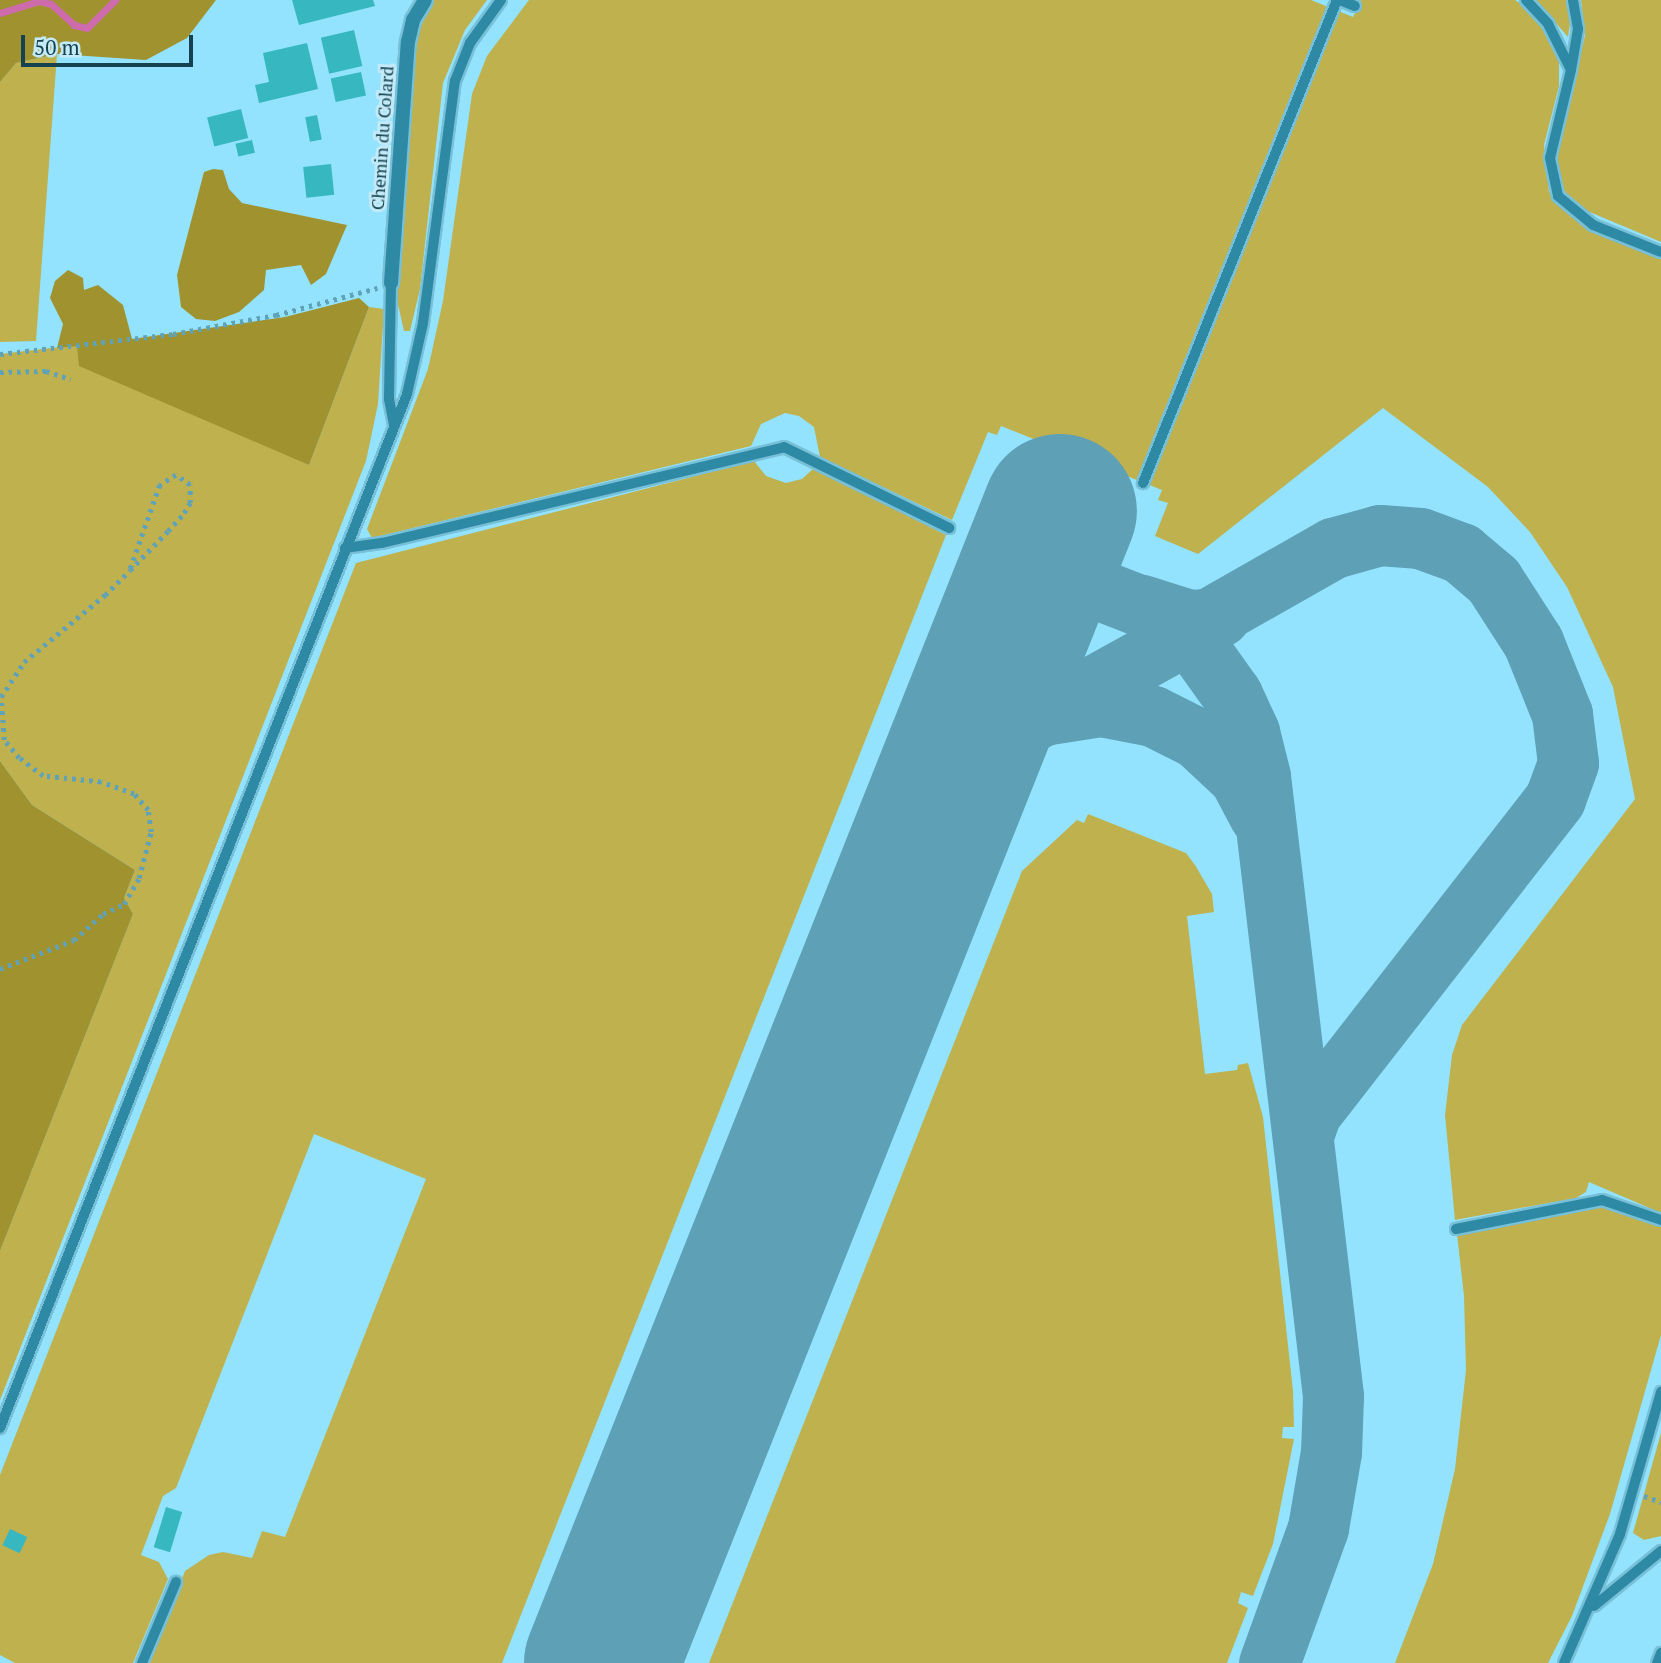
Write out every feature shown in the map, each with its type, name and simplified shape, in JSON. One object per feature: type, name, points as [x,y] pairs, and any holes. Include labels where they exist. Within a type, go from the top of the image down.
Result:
[{"type":"street","name":"Chemin du Colard","points":[[391,283],[408,42],[413,20],[425,0]]},
{"type":"lane","points":[[0,1428],[394,425],[423,323],[455,81],[470,43],[501,0]]},
{"type":"lane","points":[[1143,482],[1339,0],[1355,6]]},
{"type":"lane","points":[[1526,0],[1548,24],[1571,70]]},
{"type":"lane","points":[[1573,0],[1578,29],[1550,158],[1558,196],[1592,225],[1661,252]]},
{"type":"lane","points":[[391,283],[389,399],[394,425]]},
{"type":"lane","points":[[345,548],[382,543],[784,447],[949,528]]},
{"type":"lane","points":[[1456,1229],[1602,1200],[1661,1220]]},
{"type":"lane","points":[[1564,1663],[1592,1607],[1624,1523],[1661,1392]]},
{"type":"lane","points":[[1592,1607],[1661,1551]]},
{"type":"lane","points":[[142,1663],[176,1582]]},
{"type":"lane","points":[[1657,1663],[1661,1653]]},
{"type":"path","points":[[0,355],[173,334],[358,294]]},
{"type":"path","points":[[0,372],[46,371],[71,379]]},
{"type":"path","points":[[0,970],[74,940],[103,914],[124,904],[139,878],[151,832],[148,810],[134,794],[101,782],[43,776],[2,739],[0,697],[31,656],[130,570],[190,503],[190,485],[176,475],[160,485],[130,570]]},
{"type":"shaded area","points":[[0,0],[216,0],[187,38],[146,60],[57,54],[16,63],[0,82]]},
{"type":"shaded area","points":[[433,0],[487,0],[465,30],[443,83],[420,289],[410,331],[404,331],[397,300],[417,35]]},
{"type":"shaded area","points":[[529,0],[1311,0],[1353,17],[1361,0],[1515,0],[1526,7],[1545,31],[1559,62],[1559,86],[1544,145],[1549,192],[1581,225],[1661,257],[1661,1213],[1589,1182],[1586,1192],[1576,1198],[1455,1220],[1445,1115],[1452,1055],[1462,1025],[1635,799],[1613,687],[1567,587],[1530,532],[1488,487],[1383,408],[1198,554],[1155,536],[1168,503],[1158,500],[1162,490],[1001,426],[997,435],[988,432],[952,520],[820,457],[814,427],[799,416],[785,413],[761,424],[751,446],[372,538],[367,529],[428,369],[443,301],[472,94],[487,56]]},
{"type":"shaded area","points":[[1536,0],[1566,0],[1571,17],[1568,37]]},
{"type":"shaded area","points":[[1581,0],[1661,0],[1661,242],[1580,208],[1562,188],[1557,173],[1558,142],[1585,36]]},
{"type":"shaded area","points":[[57,54],[36,341],[0,342],[0,82],[16,63]]},
{"type":"shaded area","points":[[223,170],[229,189],[242,203],[347,225],[326,274],[311,285],[301,265],[266,270],[264,290],[239,312],[215,321],[196,319],[181,307],[177,275],[204,172]]},
{"type":"shaded area","points":[[68,270],[83,278],[84,290],[98,285],[123,305],[132,339],[285,317],[359,298],[369,307],[309,465],[79,366],[77,346],[57,348],[63,324],[50,298],[55,281]]},
{"type":"shaded area","points":[[369,307],[384,309],[378,404],[366,461],[0,1400],[0,1251],[133,914],[124,898],[135,870],[32,805],[0,761],[0,354],[77,345],[309,465]]},
{"type":"shaded area","points":[[754,461],[766,476],[786,483],[802,479],[814,468],[946,535],[502,1663],[149,1663],[185,1571],[209,1555],[223,1552],[252,1558],[262,1531],[285,1537],[426,1179],[314,1134],[176,1488],[163,1496],[141,1555],[159,1562],[168,1579],[133,1663],[15,1663],[0,1655],[0,1475],[356,563]]},
{"type":"shaded area","points":[[0,761],[32,805],[135,870],[124,898],[133,914],[0,1251]]},
{"type":"shaded area","points":[[1088,814],[1186,853],[1212,894],[1214,912],[1187,916],[1205,1074],[1237,1070],[1238,1065],[1248,1063],[1263,1117],[1293,1391],[1294,1427],[1283,1427],[1282,1438],[1294,1439],[1273,1544],[1253,1596],[1241,1592],[1238,1603],[1248,1608],[1227,1663],[709,1663],[1022,871],[1077,820],[1084,823]]},
{"type":"shaded area","points":[[1602,1207],[1661,1226],[1661,1335],[1610,1514],[1572,1616],[1548,1663],[1395,1663],[1433,1564],[1455,1469],[1466,1370],[1464,1296],[1457,1234]]},
{"type":"shaded area","points":[[1661,1433],[1661,1536],[1644,1540],[1633,1533]]},
{"type":"building","points":[[292,0],[373,0],[375,6],[299,25]]},
{"type":"building","points":[[354,30],[362,66],[329,74],[321,38]]},
{"type":"building","points":[[307,43],[318,89],[259,103],[255,85],[269,82],[263,53]]},
{"type":"building","points":[[361,72],[366,95],[336,102],[331,78]]},
{"type":"building","points":[[241,109],[248,138],[214,147],[207,117]]},
{"type":"building","points":[[317,115],[322,140],[310,142],[305,117]]},
{"type":"building","points":[[252,140],[255,153],[238,156],[235,144]]},
{"type":"building","points":[[331,164],[334,195],[306,198],[303,167]]},
{"type":"building","points":[[166,1507],[182,1512],[170,1552],[154,1547]]},
{"type":"building","points":[[10,1529],[27,1537],[20,1553],[2,1545]]},
{"type":"waterway","points":[[0,13],[39,1],[51,4],[74,25],[87,28],[115,0]]},
{"type":"taxiway","points":[[1142,605],[1189,620],[1208,619],[1333,548],[1380,535],[1420,538],[1461,553],[1493,580],[1533,642],[1562,714],[1568,763],[1555,799],[1311,1112],[1304,1132]]},
{"type":"taxiway","points":[[1038,566],[1149,609],[1197,646],[1232,695],[1249,732],[1260,776],[1333,1396],[1331,1452],[1318,1528],[1269,1663]]},
{"type":"taxiway","points":[[1054,708],[1220,616]]},
{"type":"taxiway","points":[[941,807],[977,757],[1004,735],[1044,715],[1101,706],[1153,716],[1197,738],[1239,777],[1259,815]]},
{"type":"runway","points":[[601,1663],[1060,511]]}]
